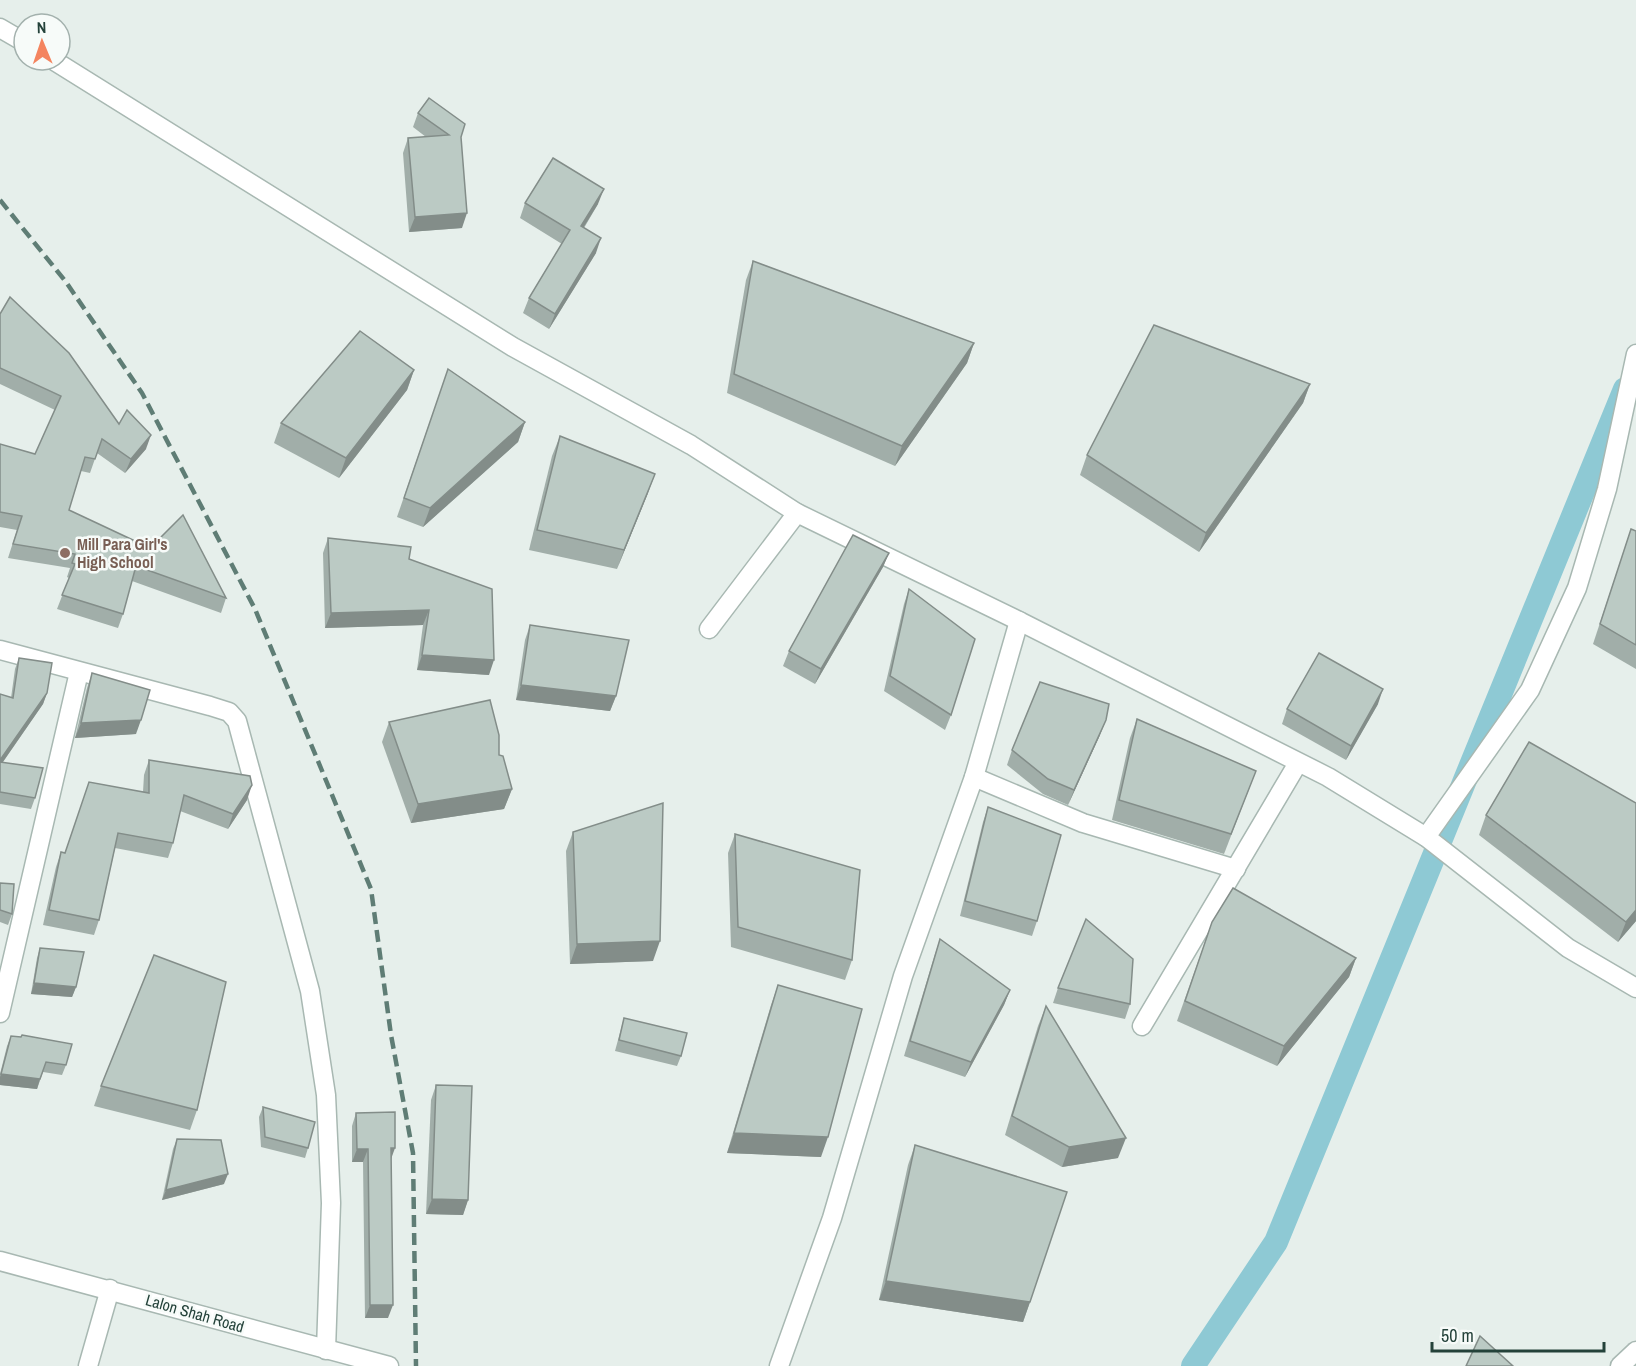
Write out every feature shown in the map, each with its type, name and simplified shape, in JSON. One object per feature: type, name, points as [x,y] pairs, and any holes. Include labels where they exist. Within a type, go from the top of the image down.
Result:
[{"type":"street","points":[[72,72],[513,347],[691,445],[797,513],[1019,621],[1328,777],[1426,837],[1568,948],[1636,987]]},
{"type":"street","points":[[1426,837],[1530,690],[1577,588],[1607,489],[1636,354]]},
{"type":"street","points":[[709,629],[797,513]]},
{"type":"street","points":[[779,1366],[832,1218],[903,976],[974,777],[1019,621]]},
{"type":"street","points":[[0,650],[229,712],[237,721],[310,991],[326,1095],[331,1203],[326,1350]]},
{"type":"street","points":[[0,1013],[79,672]]},
{"type":"street","points":[[1142,1026],[1298,763]]},
{"type":"street","points":[[974,777],[1083,823],[1236,869]]},
{"type":"street","name":"Lalon Shah Road","points":[[0,1261],[389,1366]]},
{"type":"street","points":[[88,1366],[110,1289]]},
{"type":"street","points":[[1620,1366],[1636,1351]]},
{"type":"building","points":[[429,98],[465,124],[461,137],[467,213],[415,217],[408,138],[449,135],[418,113]]},
{"type":"building","points":[[553,158],[604,189],[581,226],[601,238],[555,314],[529,298],[570,230],[525,203]]},
{"type":"building","points":[[753,261],[974,343],[902,446],[734,374]]},
{"type":"building","points":[[10,297],[69,353],[119,424],[127,410],[151,435],[131,459],[102,439],[95,459],[85,457],[69,510],[150,548],[183,515],[226,598],[136,566],[123,614],[62,595],[75,564],[72,563],[75,554],[13,544],[22,516],[0,512],[0,444],[35,454],[61,396],[0,368],[0,314]]},
{"type":"building","points":[[1154,325],[1310,384],[1206,533],[1087,455]]},
{"type":"building","points":[[360,331],[414,370],[346,458],[281,423]]},
{"type":"building","points":[[448,369],[525,422],[430,508],[404,498]]},
{"type":"building","points":[[560,436],[655,474],[624,550],[537,530]]},
{"type":"building","points":[[1631,529],[1636,531],[1636,645],[1600,624]]},
{"type":"building","points":[[853,535],[889,553],[821,669],[789,651]]},
{"type":"building","points":[[328,538],[411,547],[409,559],[492,589],[494,660],[422,655],[429,610],[331,613]]},
{"type":"building","points":[[909,589],[975,639],[951,715],[890,676]]},
{"type":"building","points":[[530,625],[629,640],[616,696],[521,685]]},
{"type":"building","points":[[1319,653],[1383,689],[1351,746],[1287,709]]},
{"type":"building","points":[[19,658],[52,663],[47,693],[0,760],[0,694],[13,698]]},
{"type":"building","points":[[92,673],[150,690],[141,720],[81,723]]},
{"type":"building","points":[[1040,682],[1109,704],[1106,720],[1074,790],[1048,779],[1012,750]]},
{"type":"building","points":[[490,700],[499,735],[499,755],[503,756],[512,789],[418,804],[389,722]]},
{"type":"building","points":[[1137,719],[1256,771],[1231,834],[1119,800]]},
{"type":"building","points":[[1529,742],[1636,803],[1636,910],[1626,922],[1486,815]]},
{"type":"building","points":[[149,760],[250,776],[252,785],[233,814],[184,795],[173,843],[118,833],[99,920],[49,910],[61,852],[65,853],[89,782],[149,793]]},
{"type":"building","points":[[0,762],[43,768],[35,798],[0,792]]},
{"type":"building","points":[[663,803],[660,941],[577,944],[573,832]]},
{"type":"building","points":[[988,807],[1061,835],[1037,921],[965,901]]},
{"type":"building","points":[[735,834],[860,870],[852,960],[738,927]]},
{"type":"building","points":[[0,883],[14,884],[12,914],[0,910]]},
{"type":"building","points":[[1233,888],[1356,958],[1284,1046],[1185,1001],[1212,922]]},
{"type":"building","points":[[1086,919],[1133,959],[1130,1004],[1058,988]]},
{"type":"building","points":[[940,939],[1010,990],[971,1062],[910,1041]]},
{"type":"building","points":[[40,948],[84,952],[76,987],[34,983]]},
{"type":"building","points":[[154,955],[226,982],[197,1110],[101,1086]]},
{"type":"building","points":[[778,985],[862,1009],[828,1137],[734,1133]]},
{"type":"building","points":[[1046,1006],[1126,1138],[1069,1147],[1012,1116]]},
{"type":"building","points":[[624,1018],[687,1033],[681,1056],[619,1040]]},
{"type":"building","points":[[22,1035],[72,1044],[66,1065],[46,1062],[40,1079],[1,1074],[11,1036],[21,1037]]},
{"type":"building","points":[[436,1085],[472,1086],[468,1200],[432,1199]]},
{"type":"building","points":[[263,1107],[315,1122],[308,1148],[265,1137]]},
{"type":"building","points":[[395,1112],[395,1148],[391,1148],[393,1305],[370,1305],[368,1149],[357,1149],[356,1113]]},
{"type":"building","points":[[177,1139],[221,1140],[228,1174],[166,1190]]},
{"type":"building","points":[[915,1145],[1067,1192],[1030,1302],[886,1281]]},
{"type":"building","points":[[1480,1336],[1513,1366],[1466,1366]]},
{"type":"waterway","points":[[1193,1366],[1276,1242],[1625,389]]},
{"type":"railway","points":[[0,200],[66,282],[142,393],[255,609],[371,889],[391,1035],[413,1153],[416,1366]]},
{"type":"place","name":"Mill Para Girl's High School","points":[[65,553]]}]
